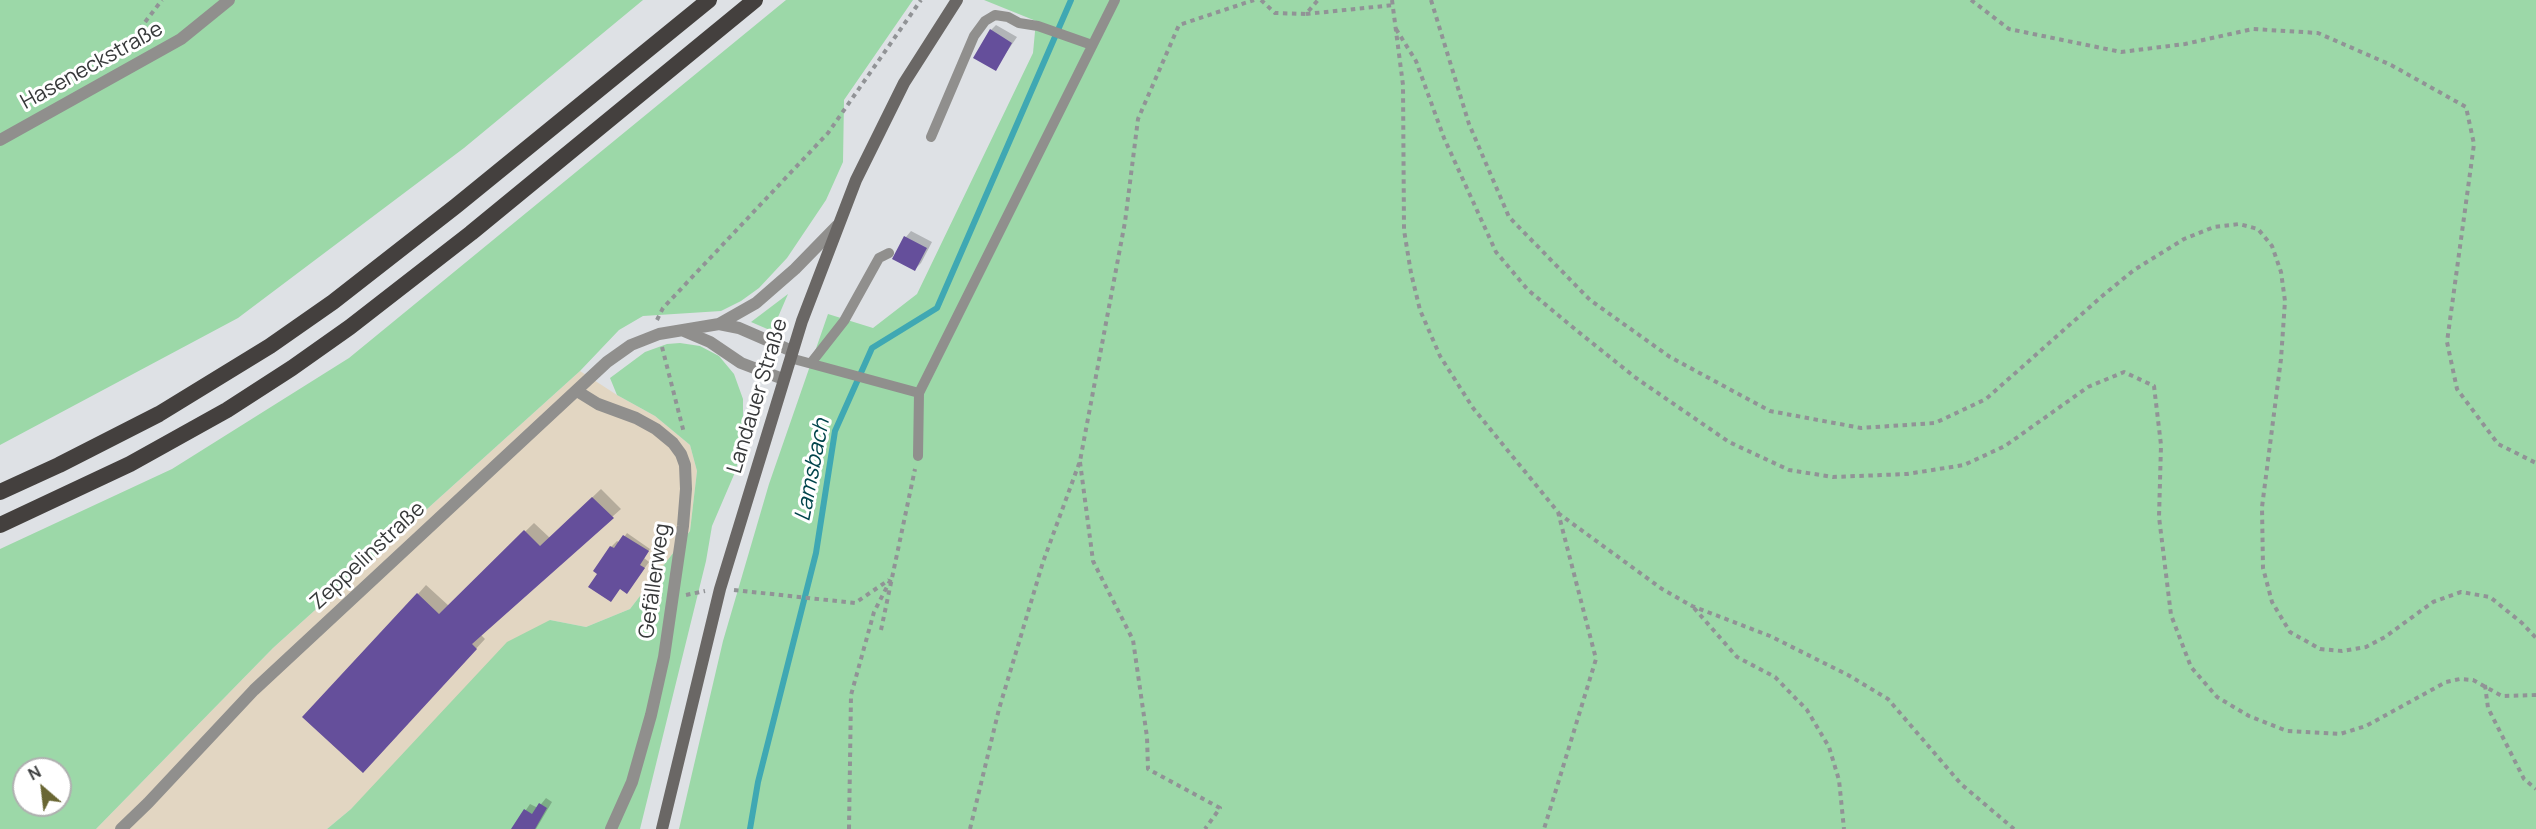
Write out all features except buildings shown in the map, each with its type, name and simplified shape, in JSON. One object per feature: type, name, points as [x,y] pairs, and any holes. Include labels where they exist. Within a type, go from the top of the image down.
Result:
[{"type":"highway","points":[[0,492],[159,414],[270,346],[333,302],[456,206],[709,0]]},
{"type":"highway","points":[[0,525],[140,459],[227,410],[292,368],[350,327],[471,233],[755,0]]},
{"type":"main road","name":"Landauer Straße","points":[[662,829],[720,589],[791,355],[856,180],[904,83],[957,0]]},
{"type":"street","name":"Haseneckstraße","points":[[0,140],[181,39],[229,0]]},
{"type":"street","points":[[719,324],[756,303],[795,269],[837,226]]},
{"type":"street","name":"Zeppelinstraße","points":[[121,829],[254,690],[607,362],[631,345],[659,334],[719,324]]},
{"type":"street","points":[[719,324],[739,328],[791,355]]},
{"type":"street","points":[[684,331],[710,342],[741,363],[783,380]]},
{"type":"street","points":[[577,391],[598,404],[636,418],[656,429],[673,443],[681,454]]},
{"type":"street","name":"Gefällerweg","points":[[611,829],[632,782],[664,657],[686,489],[685,465],[681,454]]},
{"type":"lane","points":[[918,456],[919,393],[1115,0]]},
{"type":"lane","points":[[931,136],[974,36],[985,21],[995,15],[1008,17],[1019,23],[1038,26],[1092,45]]},
{"type":"lane","points":[[811,363],[844,321],[879,258],[889,253]]},
{"type":"lane","points":[[791,355],[811,363],[919,393]]},
{"type":"path","points":[[130,67],[142,26],[162,0]]},
{"type":"path","points":[[681,454],[684,435],[659,334],[658,315],[828,133],[921,0]]},
{"type":"path","points":[[970,829],[999,709],[1039,574],[1080,461],[1125,222],[1138,119],[1179,26],[1254,0]]},
{"type":"path","points":[[1261,0],[1275,13],[1306,14],[1393,2],[1403,85],[1404,230],[1420,310],[1440,356],[1473,408],[1558,512],[1662,588],[1692,606],[1770,636],[1848,675],[1888,699],[1961,784],[2014,829]]},
{"type":"path","points":[[1306,14],[1318,0]]},
{"type":"path","points":[[1431,0],[1469,124],[1509,217],[1590,300],[1670,357],[1770,411],[1861,428],[1935,423],[1986,399],[2134,270],[2184,239],[2214,227],[2239,224],[2258,229],[2272,246],[2281,272],[2285,301],[2281,359],[2262,507],[2263,568],[2272,602],[2290,632],[2320,648],[2342,651],[2366,647],[2385,637],[2433,602],[2461,592],[2490,597],[2522,623],[2536,638]]},
{"type":"path","points":[[1971,0],[2009,29],[2121,52],[2185,44],[2253,29],[2318,33],[2391,65],[2466,107],[2474,144],[2447,342],[2457,389],[2498,444],[2536,463]]},
{"type":"path","points":[[1396,28],[1416,61],[1444,138],[1496,252],[1528,290],[1576,330],[1636,378],[1729,442],[1789,470],[1833,477],[1907,474],[1964,465],[2005,446],[2088,387],[2124,372],[2154,386],[2161,445],[2159,517],[2171,615],[2191,667],[2217,697],[2249,716],[2287,730],[2340,734],[2366,726],[2446,682],[2473,680],[2502,696],[2536,695]]},
{"type":"path","points":[[881,630],[918,456]]},
{"type":"path","points":[[1080,461],[1093,561],[1133,640],[1147,737],[1148,769],[1220,808],[1205,829]]},
{"type":"path","points":[[1544,829],[1596,659],[1558,512]]},
{"type":"path","points":[[720,589],[855,603],[891,579]]},
{"type":"path","points":[[849,829],[851,695],[874,612],[891,579]]},
{"type":"path","points":[[1692,606],[1737,657],[1775,677],[1807,710],[1830,747],[1839,780],[1844,829]]},
{"type":"path","points":[[2485,685],[2488,708],[2524,778],[2536,789]]},
{"type":"shaded area","points":[[580,371],[655,416],[690,445],[697,471],[690,531],[630,609],[586,627],[550,620],[351,809],[327,829],[96,829],[273,648]]},
{"type":"green space","points":[[0,0],[643,0],[464,148],[238,318],[0,445]]},
{"type":"green space","points":[[786,0],[913,0],[844,100],[843,162],[826,200],[787,258],[759,288],[741,301],[721,311],[643,316],[619,330],[580,371],[273,648],[96,829],[0,829],[0,549],[172,469],[349,358]]},
{"type":"green space","points":[[984,0],[2536,0],[2536,829],[679,829],[723,641],[769,484],[828,314],[873,328],[917,294],[1033,53],[1036,21]]},
{"type":"green space","points":[[788,294],[772,331],[751,322]]},
{"type":"green space","points":[[667,344],[700,346],[719,356],[734,374],[743,399],[743,434],[736,470],[712,526],[706,561],[640,829],[327,829],[351,809],[507,642],[550,620],[586,627],[630,609],[690,531],[697,471],[690,445],[655,416],[617,395],[610,378],[645,352]]},
{"type":"waterway","name":"Lamsbach","points":[[750,829],[758,782],[816,553],[835,431],[872,348],[937,308],[1071,0]]}]
